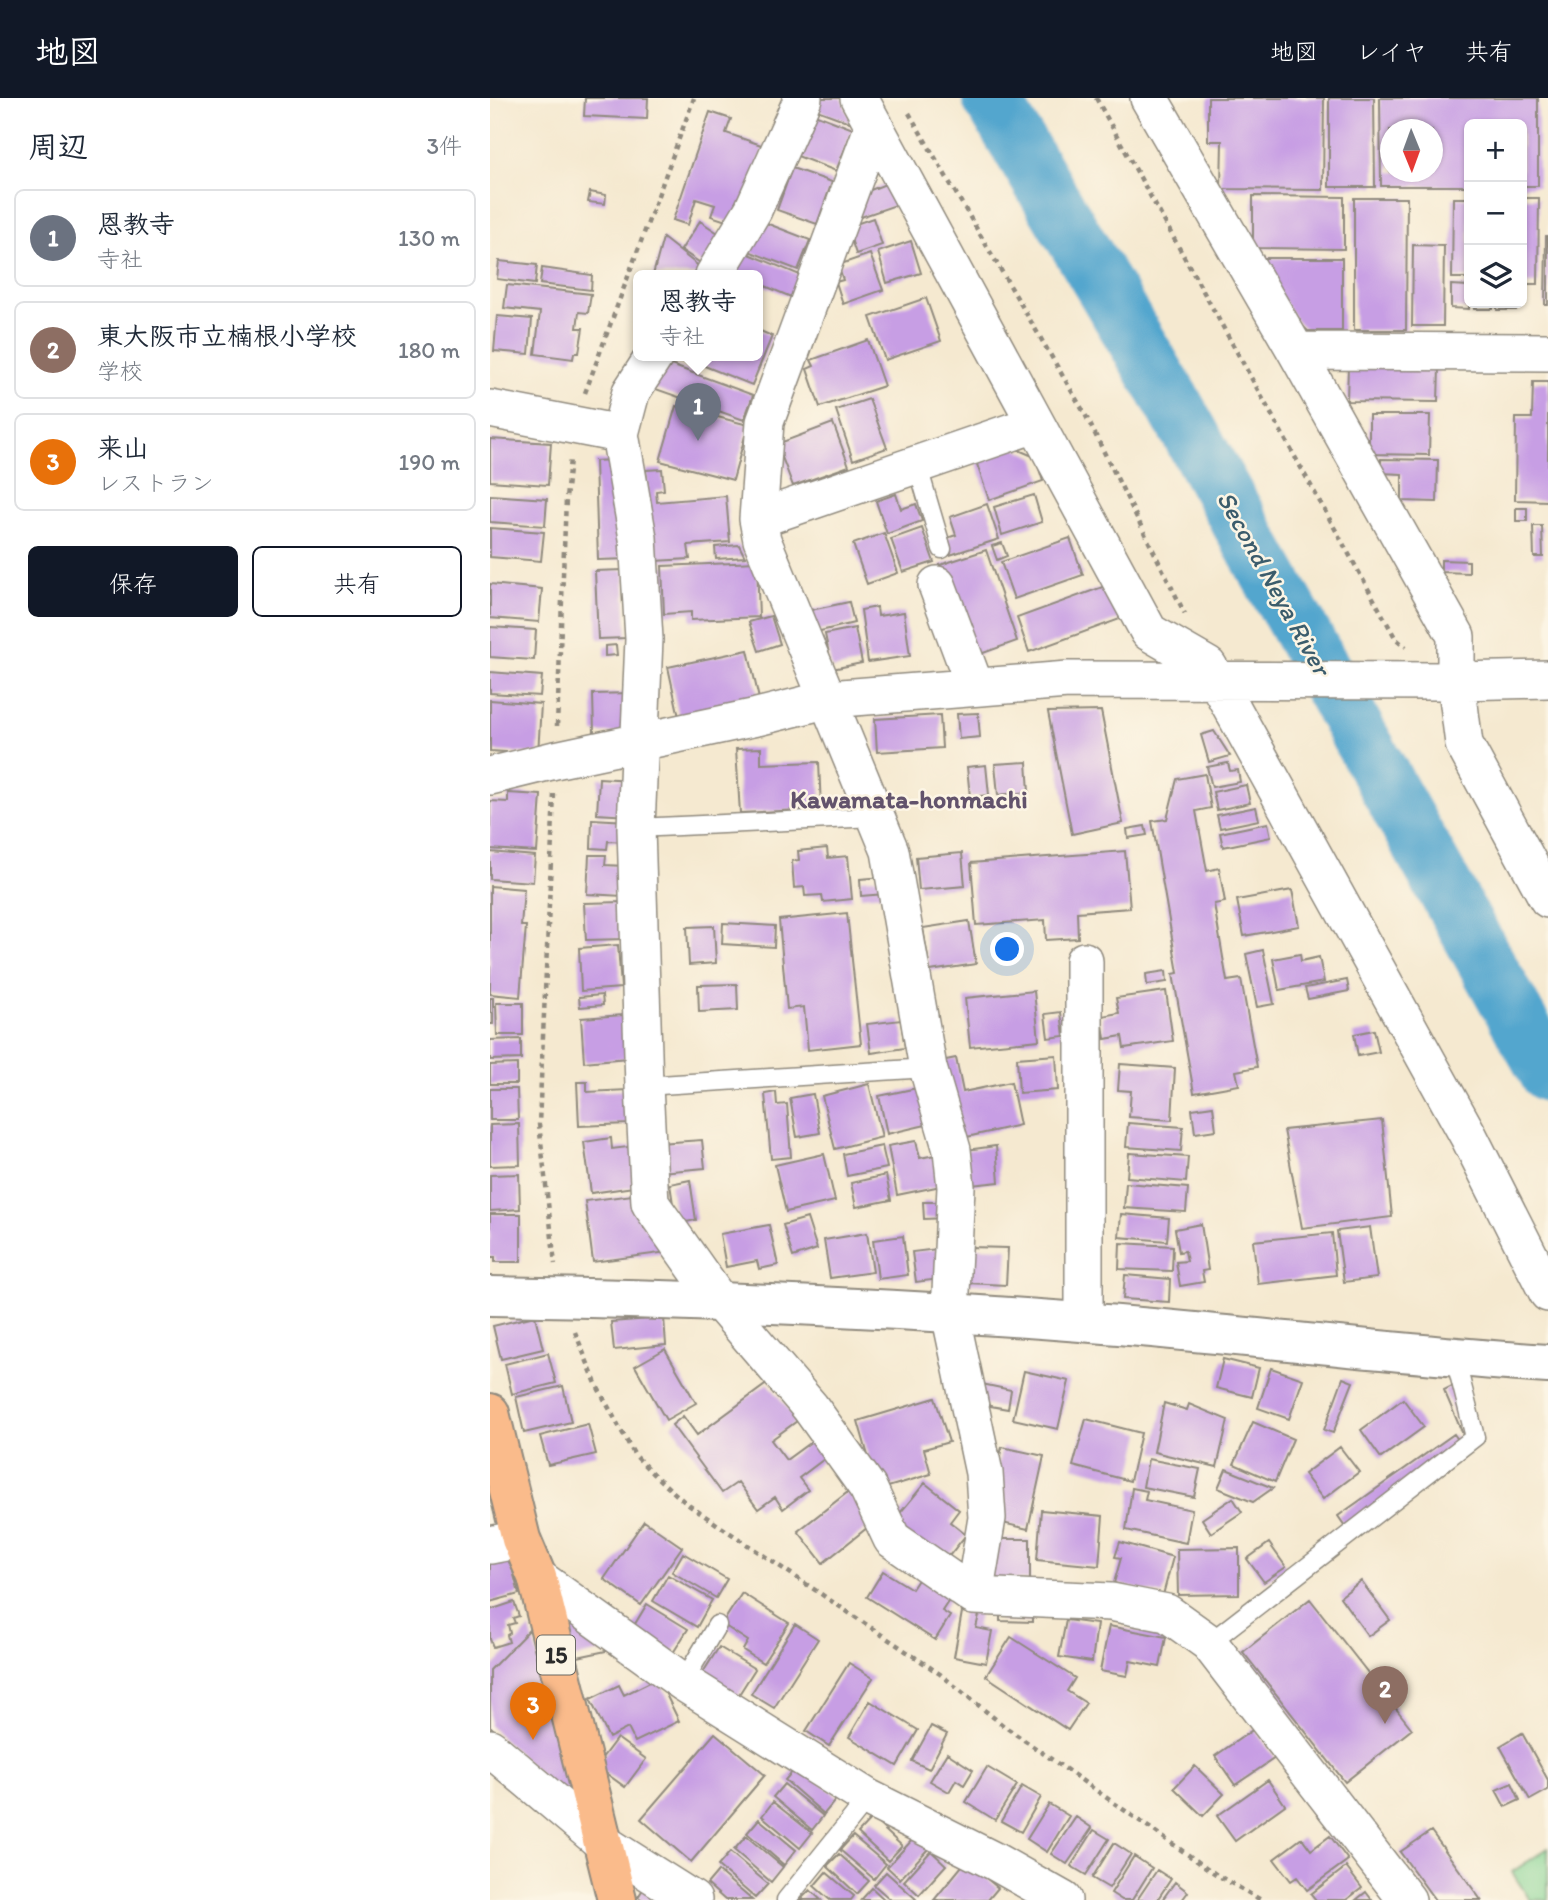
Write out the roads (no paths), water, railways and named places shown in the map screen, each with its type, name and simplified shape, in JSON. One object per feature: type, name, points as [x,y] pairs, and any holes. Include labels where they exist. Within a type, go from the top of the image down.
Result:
[{"type":"main road","name":"15","points":[[490,1413],[506,1542],[537,1577],[617,1900]]},
{"type":"street","points":[[717,270],[753,210],[803,98]]},
{"type":"street","points":[[1149,98],[1296,351],[1456,636],[1456,681],[1464,744],[1548,899]]},
{"type":"street","points":[[867,112],[1149,632],[1213,673],[1468,1135],[1548,1293]]},
{"type":"street","points":[[867,112],[765,422],[758,519],[762,540],[890,851],[928,1068],[952,1150],[956,1187],[950,1312],[984,1473],[987,1518],[974,1596]]},
{"type":"street","points":[[1296,351],[1548,352]]},
{"type":"street","points":[[651,361],[631,392],[620,434],[638,538],[645,639],[636,828],[643,1086],[650,1203],[720,1302],[817,1417],[868,1488],[892,1539],[974,1596],[1111,1602],[1167,1612],[1209,1643],[1407,1900]]},
{"type":"street","points":[[490,409],[620,434]]},
{"type":"street","points":[[758,519],[1035,424]]},
{"type":"street","points":[[937,585],[975,687]]},
{"type":"street","points":[[490,776],[757,718],[829,699],[1068,680],[1213,673],[1456,681],[1548,678]]},
{"type":"street","points":[[1084,961],[1084,1322]]},
{"type":"street","points":[[490,1296],[950,1312],[1084,1322],[1455,1359],[1548,1364]]},
{"type":"street","points":[[537,1577],[683,1682],[868,1798],[994,1861],[1063,1900]]},
{"type":"street","points":[[490,1748],[603,1843],[693,1900]]},
{"type":"lane","points":[[917,464],[942,550]]},
{"type":"lane","points":[[636,828],[876,817]]},
{"type":"lane","points":[[643,1086],[928,1068]]},
{"type":"lane","points":[[1209,1643],[1475,1437],[1455,1359]]},
{"type":"lane","points":[[683,1682],[717,1625]]},
{"type":"lane","points":[[786,1900],[868,1798]]},
{"type":"waterway","name":"Second Neya River","points":[[991,98],[1172,401],[1548,1073]]},
{"type":"place","name":"恩教寺","points":[[698,441]]},
{"type":"place","name":"東大阪市立楠根小学校","points":[[1385,1724]]},
{"type":"place","name":"来山","points":[[533,1740]]},
{"type":"district","name":"Kawamata-honmachi","points":[[909,799]]}]
